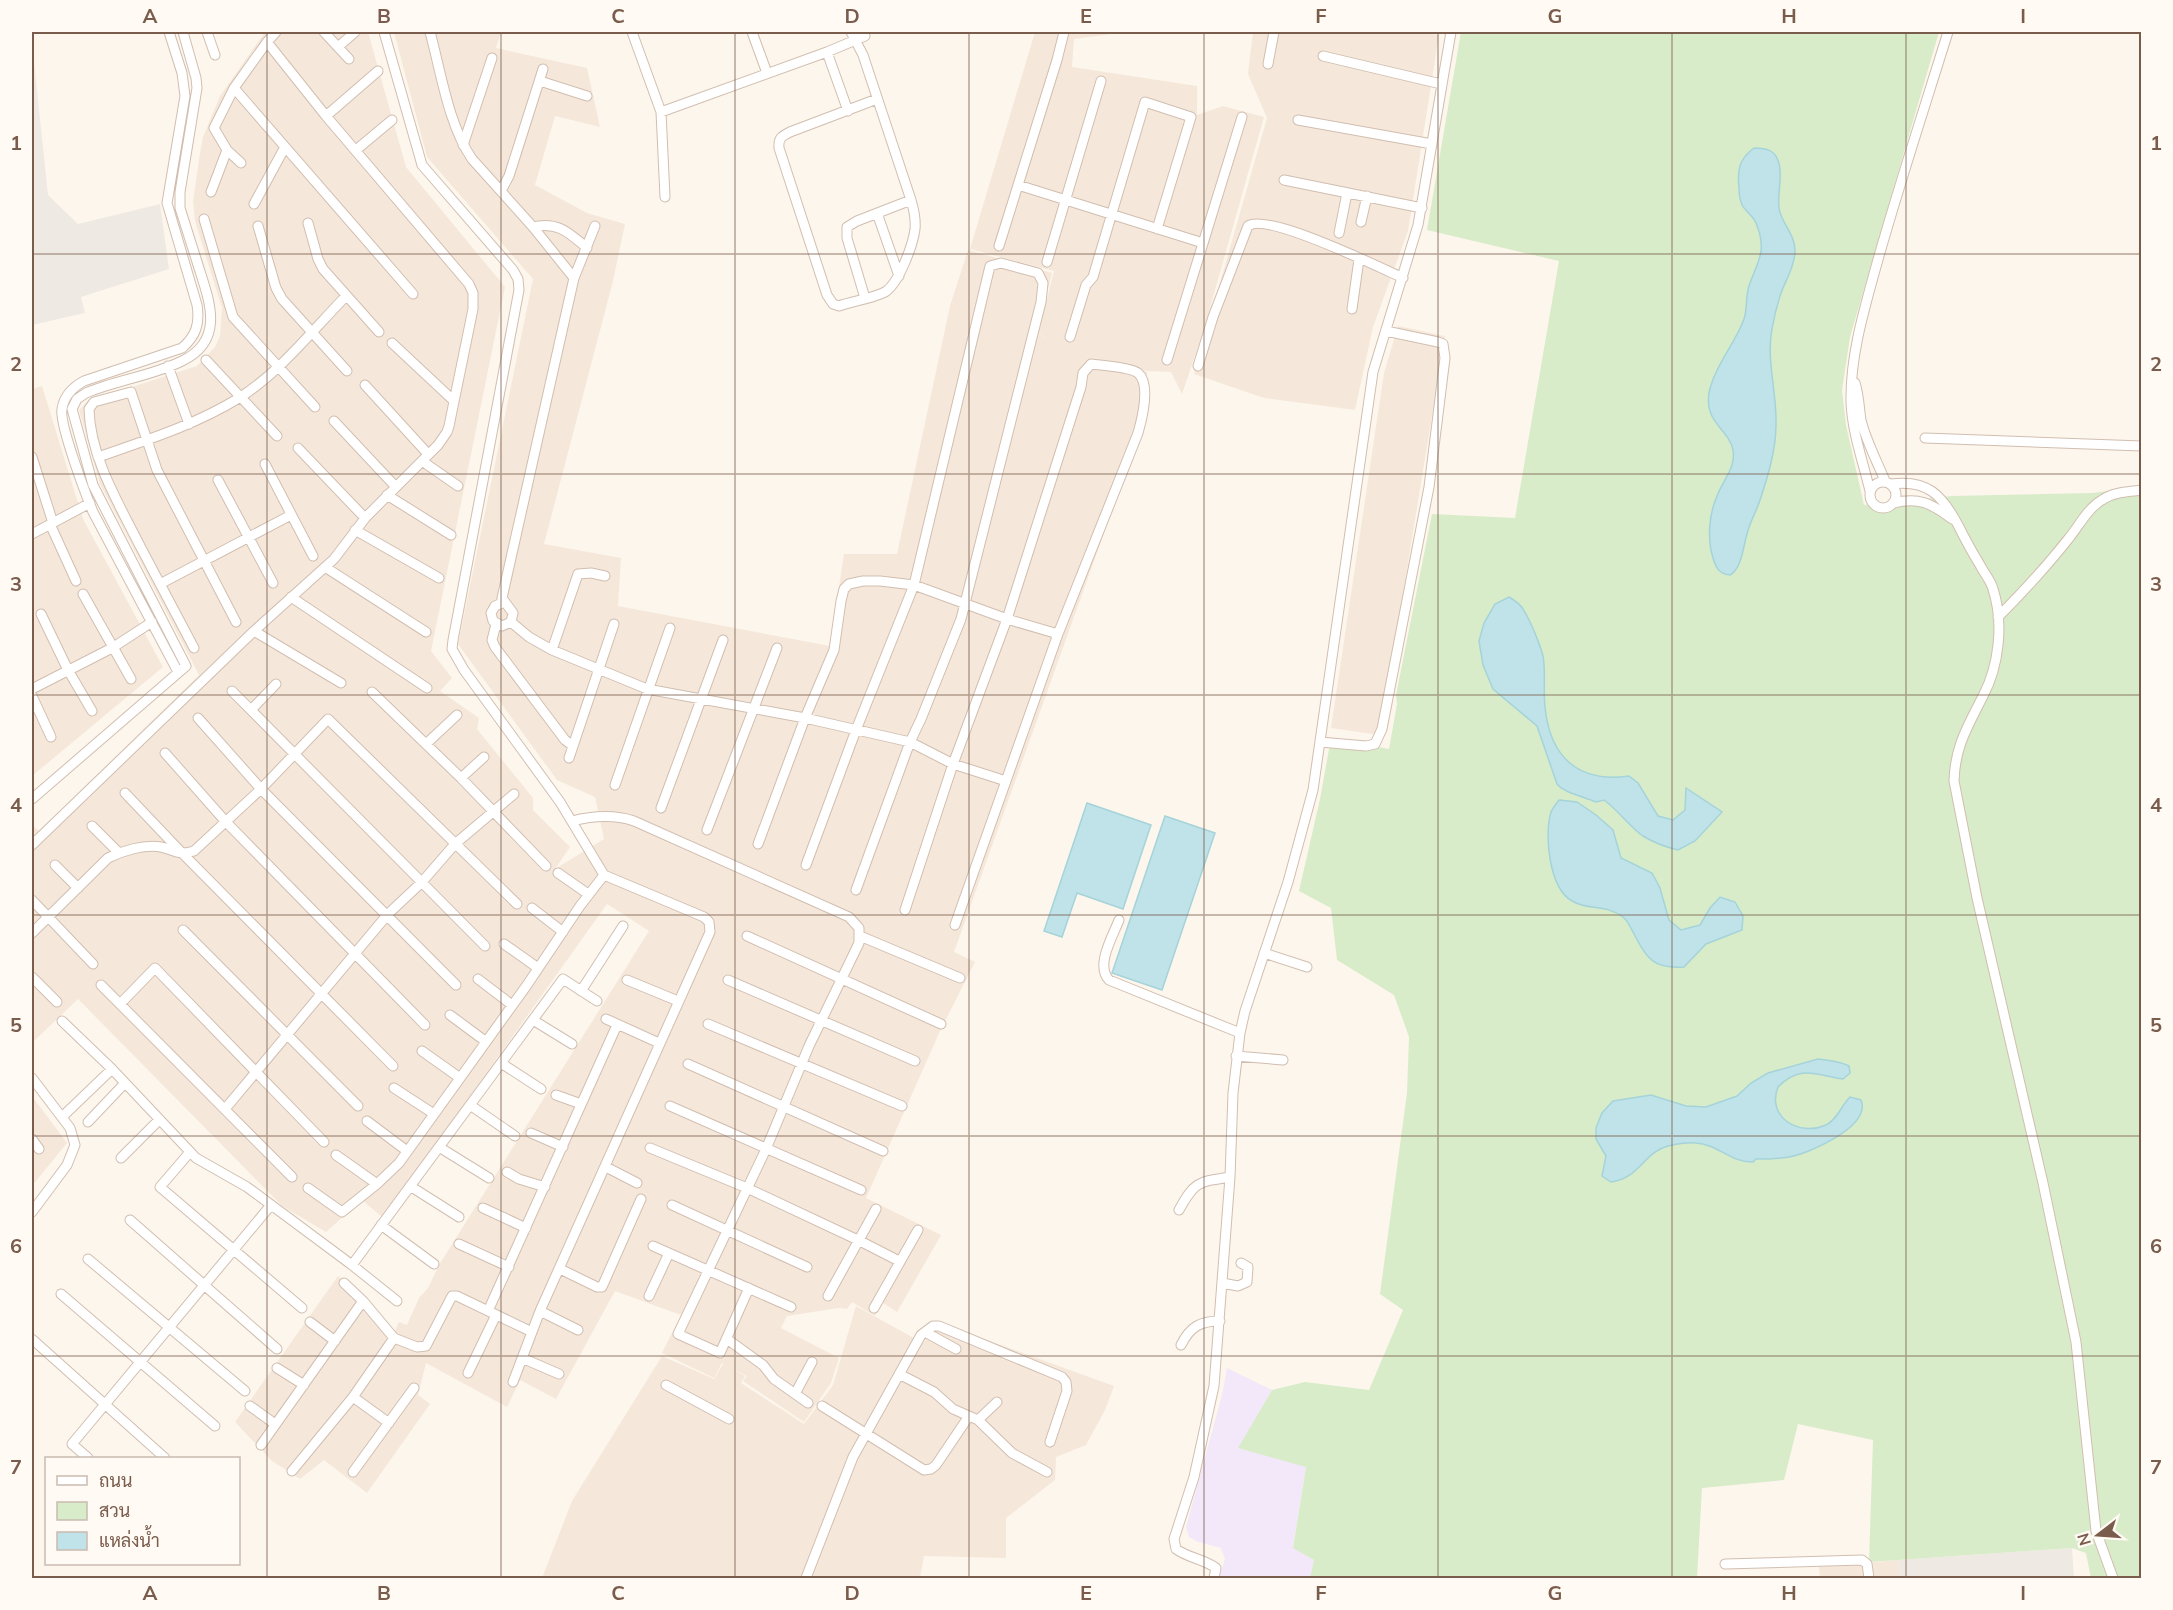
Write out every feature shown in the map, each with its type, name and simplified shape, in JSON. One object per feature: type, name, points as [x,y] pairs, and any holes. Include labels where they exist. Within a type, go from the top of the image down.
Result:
[{"type":"street","points":[[169,32],[182,73],[185,96],[167,202],[197,305],[200,319],[197,331],[191,341],[182,348],[84,381],[69,392],[62,409],[62,416],[90,504],[178,672]]},
{"type":"street","points":[[32,799],[186,666],[93,485],[72,409],[77,399],[90,391],[182,362],[199,349],[208,334],[212,315],[211,305],[180,208],[180,192],[197,88],[183,32]]},
{"type":"street","points":[[207,32],[215,55]]},
{"type":"street","points":[[241,163],[227,150],[214,128],[234,88],[276,32]]},
{"type":"street","points":[[324,32],[349,59]]},
{"type":"street","points":[[338,47],[355,32]]},
{"type":"street","points":[[384,32],[422,165],[513,270],[518,279],[519,290],[453,640],[453,650],[457,661],[560,802],[604,875],[704,917],[709,922],[710,932],[540,1311],[513,1382]]},
{"type":"street","points":[[430,32],[455,125],[463,145],[472,159],[533,226],[574,278]]},
{"type":"street","points":[[632,32],[661,112],[665,197]]},
{"type":"street","points":[[752,32],[767,73]]},
{"type":"street","points":[[999,246],[1064,32]]},
{"type":"street","points":[[1268,64],[1274,32]]},
{"type":"street","points":[[1214,1578],[1215,1569],[1209,1563],[1185,1555],[1176,1549],[1174,1539],[1194,1477],[1211,1402],[1220,1321],[1236,1056],[1240,1033],[1288,882],[1313,790],[1373,372],[1403,278],[1422,207],[1450,32]]},
{"type":"street","points":[[1948,32],[1865,308],[1851,402],[1873,503],[1884,508],[1893,503],[1916,500],[1941,511],[1957,522]]},
{"type":"street","points":[[661,112],[827,51],[853,36],[864,34],[863,55]]},
{"type":"street","points":[[853,36],[863,55],[911,200],[915,214],[915,229],[898,276],[891,286],[884,292],[839,306],[832,304],[829,300],[779,148],[781,137],[877,99]]},
{"type":"street","points":[[32,845],[254,631],[325,567],[341,551],[365,518],[425,458],[447,432],[474,300],[470,284],[326,116],[267,42]]},
{"type":"street","points":[[827,51],[848,111]]},
{"type":"street","points":[[1323,56],[1441,84]]},
{"type":"street","points":[[463,145],[492,58]]},
{"type":"street","points":[[501,191],[509,176],[543,69]]},
{"type":"street","points":[[326,116],[378,71]]},
{"type":"street","points":[[540,81],[587,96]]},
{"type":"street","points":[[1047,261],[1101,81]]},
{"type":"street","points":[[234,88],[413,294]]},
{"type":"street","points":[[1070,337],[1086,285],[1093,277],[1145,102],[1191,117],[1157,229]]},
{"type":"street","points":[[1167,360],[1242,117]]},
{"type":"street","points":[[356,150],[392,120]]},
{"type":"street","points":[[1298,120],[1432,144]]},
{"type":"street","points":[[254,204],[285,147]]},
{"type":"street","points":[[211,192],[227,150]]},
{"type":"street","points":[[1284,180],[1422,207]]},
{"type":"street","points":[[1018,185],[1203,243]]},
{"type":"street","points":[[1339,233],[1347,193]]},
{"type":"street","points":[[1361,222],[1366,196]]},
{"type":"street","points":[[865,298],[846,232],[850,223],[911,200]]},
{"type":"street","points":[[877,213],[898,276]]},
{"type":"street","points":[[204,219],[233,317],[315,407]]},
{"type":"street","points":[[308,222],[323,269],[379,332]]},
{"type":"street","points":[[1198,366],[1228,276],[1251,223],[1263,224],[1315,239],[1403,278]]},
{"type":"street","points":[[533,226],[551,224],[559,227],[587,248]]},
{"type":"street","points":[[258,226],[276,288],[282,298],[347,371]]},
{"type":"street","points":[[573,746],[565,740],[495,647],[492,640],[496,624],[491,613],[495,606],[502,603],[574,278],[595,226]]},
{"type":"street","points":[[1352,309],[1359,259]]},
{"type":"street","points":[[806,866],[856,729],[914,585],[990,266],[1000,263],[1038,273],[1043,283],[1041,302],[961,619],[910,742],[856,890]]},
{"type":"street","points":[[98,457],[189,424],[240,397],[279,366],[346,296]]},
{"type":"street","points":[[1320,742],[1365,746],[1378,741],[1429,487],[1445,350],[1438,342],[1386,331]]},
{"type":"street","points":[[392,343],[454,401]]},
{"type":"street","points":[[206,360],[276,436]]},
{"type":"street","points":[[905,910],[953,765],[1007,619],[1081,387],[1083,373],[1091,364],[1134,370],[1139,373],[1144,386],[1142,420],[1058,634],[955,925]]},
{"type":"street","points":[[168,366],[189,424]]},
{"type":"street","points":[[1853,377],[1867,439],[1888,483],[1895,489],[1896,495],[1893,503]]},
{"type":"street","points":[[365,385],[425,458],[458,486]]},
{"type":"street","points":[[194,648],[116,500],[98,457],[88,409],[94,402],[131,392],[157,470],[236,622]]},
{"type":"street","points":[[334,421],[395,486]]},
{"type":"street","points":[[1925,438],[2142,446]]},
{"type":"street","points":[[298,448],[365,518]]},
{"type":"street","points":[[32,457],[52,524],[76,581]]},
{"type":"street","points":[[265,464],[313,556]]},
{"type":"street","points":[[218,480],[273,583]]},
{"type":"street","points":[[1870,491],[1873,485],[1888,483],[1920,485],[1934,491],[1957,522],[1993,588],[1998,617],[1995,668],[1959,745],[1954,763],[1954,781],[1977,898],[2043,1183],[2076,1342],[2096,1531],[2112,1578]]},
{"type":"street","points":[[1998,617],[2022,594],[2070,538],[2092,508],[2103,499],[2118,493],[2142,490]]},
{"type":"street","points":[[387,495],[451,535]]},
{"type":"street","points":[[32,534],[90,504]]},
{"type":"street","points":[[160,584],[291,514]]},
{"type":"street","points":[[355,530],[439,578]]},
{"type":"street","points":[[325,567],[426,632]]},
{"type":"street","points":[[552,650],[578,574],[591,573],[605,576]]},
{"type":"street","points":[[758,844],[805,718],[834,650],[844,589],[849,584],[863,581],[914,585],[1007,619],[1058,634]]},
{"type":"street","points":[[83,594],[131,679]]},
{"type":"street","points":[[291,597],[427,688]]},
{"type":"street","points":[[496,624],[502,626],[511,621],[513,613],[502,598]]},
{"type":"street","points":[[41,614],[68,670],[92,711]]},
{"type":"street","points":[[511,621],[529,637],[552,650],[647,689],[805,718],[910,742],[953,765],[1006,780]]},
{"type":"street","points":[[32,689],[112,648],[152,622]]},
{"type":"street","points":[[569,758],[614,624]]},
{"type":"street","points":[[615,785],[670,628]]},
{"type":"street","points":[[254,631],[341,682]]},
{"type":"street","points":[[661,808],[723,640]]},
{"type":"street","points":[[707,830],[777,648]]},
{"type":"street","points":[[252,710],[276,684]]},
{"type":"street","points":[[232,691],[485,946]]},
{"type":"street","points":[[372,692],[461,778],[546,866]]},
{"type":"street","points":[[32,696],[51,737]]},
{"type":"street","points":[[426,744],[457,715]]},
{"type":"street","points":[[198,718],[261,789],[388,914],[456,985]]},
{"type":"street","points":[[32,933],[108,858],[119,853],[159,847],[183,854],[194,851],[261,789],[328,719],[517,904]]},
{"type":"street","points":[[165,753],[226,822],[425,1024]]},
{"type":"street","points":[[461,778],[484,758]]},
{"type":"street","points":[[125,793],[393,1066]]},
{"type":"street","points":[[225,1109],[388,914],[422,882],[455,844],[514,794]]},
{"type":"street","points":[[572,821],[606,816],[634,820],[849,917],[859,928],[859,944],[801,1063],[766,1149],[678,1334],[717,1353],[722,1351],[749,1288]]},
{"type":"street","points":[[92,826],[119,853]]},
{"type":"street","points":[[55,865],[78,888]]},
{"type":"street","points":[[558,873],[588,894]]},
{"type":"street","points":[[308,1188],[342,1212],[377,1184],[399,1162],[512,1005],[588,894],[604,875]]},
{"type":"street","points":[[32,900],[93,964]]},
{"type":"street","points":[[532,908],[563,932]]},
{"type":"street","points":[[1119,920],[1104,962],[1104,969],[1109,980],[1240,1033]]},
{"type":"street","points":[[581,990],[623,926]]},
{"type":"street","points":[[183,930],[358,1106]]},
{"type":"street","points":[[747,936],[941,1024]]},
{"type":"street","points":[[860,936],[960,978]]},
{"type":"street","points":[[504,944],[538,968]]},
{"type":"street","points":[[1264,953],[1307,967]]},
{"type":"street","points":[[120,1004],[155,968],[324,1142]]},
{"type":"street","points":[[32,977],[57,1002]]},
{"type":"street","points":[[478,979],[512,1005]]},
{"type":"street","points":[[352,1265],[563,979],[597,1001]]},
{"type":"street","points":[[627,980],[678,1001]]},
{"type":"street","points":[[728,980],[915,1061]]},
{"type":"street","points":[[101,985],[292,1177]]},
{"type":"street","points":[[450,1015],[485,1041]]},
{"type":"street","points":[[606,1019],[659,1043]]},
{"type":"street","points":[[533,1020],[572,1044]]},
{"type":"street","points":[[62,1021],[112,1069],[196,1158],[247,1187],[397,1301]]},
{"type":"street","points":[[708,1024],[902,1106]]},
{"type":"street","points":[[468,1373],[509,1267],[617,1025]]},
{"type":"street","points":[[422,1051],[460,1078]]},
{"type":"street","points":[[1236,1056],[1283,1060]]},
{"type":"street","points":[[501,1063],[541,1089]]},
{"type":"street","points":[[688,1064],[883,1151]]},
{"type":"street","points":[[62,1117],[112,1069]]},
{"type":"street","points":[[32,1078],[70,1128],[75,1145],[67,1165],[32,1212]]},
{"type":"street","points":[[88,1122],[125,1083]]},
{"type":"street","points":[[394,1088],[434,1114]]},
{"type":"street","points":[[556,1095],[581,1104]]},
{"type":"street","points":[[470,1105],[515,1136]]},
{"type":"street","points":[[670,1106],[861,1190]]},
{"type":"street","points":[[121,1158],[159,1120]]},
{"type":"street","points":[[367,1121],[407,1151]]},
{"type":"street","points":[[531,1133],[563,1147]]},
{"type":"street","points":[[32,1139],[39,1149]]},
{"type":"street","points":[[439,1147],[489,1178]]},
{"type":"street","points":[[650,1148],[747,1188],[860,1240],[899,1261]]},
{"type":"street","points":[[190,1152],[160,1187],[302,1308]]},
{"type":"street","points":[[336,1155],[377,1184]]},
{"type":"street","points":[[606,1167],[637,1183]]},
{"type":"street","points":[[507,1172],[519,1179],[545,1187]]},
{"type":"street","points":[[1179,1210],[1190,1191],[1200,1183],[1230,1177]]},
{"type":"street","points":[[410,1186],[459,1217]]},
{"type":"street","points":[[560,1269],[597,1287],[602,1287],[641,1199]]},
{"type":"street","points":[[87,1457],[72,1443],[271,1205]]},
{"type":"street","points":[[672,1205],[807,1267]]},
{"type":"street","points":[[483,1208],[526,1228]]},
{"type":"street","points":[[828,1296],[876,1209]]},
{"type":"street","points":[[130,1220],[276,1349]]},
{"type":"street","points":[[381,1226],[435,1264]]},
{"type":"street","points":[[874,1308],[918,1230]]},
{"type":"street","points":[[459,1244],[509,1267]]},
{"type":"street","points":[[653,1246],[791,1307]]},
{"type":"street","points":[[649,1296],[669,1253]]},
{"type":"street","points":[[88,1259],[245,1391]]},
{"type":"street","points":[[1222,1283],[1239,1286],[1246,1282],[1248,1267],[1241,1263]]},
{"type":"street","points":[[344,1283],[363,1301],[394,1338],[417,1347],[426,1346],[452,1296],[457,1296],[532,1332]]},
{"type":"street","points":[[61,1294],[215,1426]]},
{"type":"street","points":[[261,1445],[363,1301]]},
{"type":"street","points":[[540,1311],[578,1330]]},
{"type":"street","points":[[1181,1345],[1188,1332],[1199,1324],[1205,1321],[1220,1321]]},
{"type":"street","points":[[310,1322],[335,1341]]},
{"type":"street","points":[[806,1578],[840,1488],[865,1433],[921,1335],[933,1326],[939,1326],[1062,1377],[1066,1382],[1067,1391],[1050,1442]]},
{"type":"street","points":[[925,1332],[956,1349]]},
{"type":"street","points":[[292,1471],[353,1396],[394,1338]]},
{"type":"street","points":[[32,1339],[164,1457]]},
{"type":"street","points":[[727,1339],[763,1365],[774,1379],[808,1403]]},
{"type":"street","points":[[522,1358],[559,1374]]},
{"type":"street","points":[[795,1394],[812,1362]]},
{"type":"street","points":[[277,1368],[304,1385]]},
{"type":"street","points":[[899,1374],[928,1389],[953,1408],[978,1420],[1012,1453],[1047,1472]]},
{"type":"street","points":[[666,1385],[729,1419]]},
{"type":"street","points":[[353,1472],[414,1388]]},
{"type":"street","points":[[353,1396],[389,1423]]},
{"type":"street","points":[[978,1420],[997,1402]]},
{"type":"street","points":[[249,1406],[276,1424]]},
{"type":"street","points":[[822,1406],[927,1470],[936,1465],[969,1416]]},
{"type":"street","points":[[1725,1563],[1862,1560],[1867,1564],[1869,1578]]},
{"type":"shaded area","points":[[265,32],[368,32],[406,167],[505,287],[431,651],[452,678],[440,691],[479,718],[477,729],[533,798],[533,810],[570,847],[555,869],[604,839],[595,797],[557,780],[458,644],[533,279],[427,157],[394,32],[501,32],[496,48],[587,68],[600,127],[555,116],[535,185],[587,213],[625,224],[613,281],[544,544],[621,558],[618,606],[830,646],[844,554],[897,554],[950,306],[968,250],[1052,273],[1037,334],[1054,342],[1038,334],[1054,271],[970,249],[1035,32],[1127,32],[1074,39],[1072,67],[1197,86],[1197,115],[1223,106],[1264,117],[1204,329],[1182,394],[1171,372],[1146,371],[1080,354],[1147,372],[1146,416],[954,952],[975,962],[940,1031],[866,1198],[941,1235],[897,1312],[883,1303],[875,1316],[852,1302],[847,1309],[839,1308],[787,1316],[781,1328],[839,1358],[831,1383],[804,1422],[743,1381],[747,1376],[733,1369],[745,1376],[741,1383],[804,1424],[833,1385],[856,1306],[923,1343],[934,1321],[1114,1386],[1105,1410],[1086,1445],[1056,1457],[1055,1480],[1006,1518],[1006,1558],[924,1556],[920,1578],[542,1578],[572,1501],[662,1356],[714,1379],[723,1364],[714,1378],[662,1353],[681,1315],[615,1291],[556,1399],[520,1380],[507,1407],[426,1363],[418,1395],[430,1404],[367,1493],[324,1460],[300,1479],[272,1461],[235,1422],[338,1276],[369,1303],[394,1333],[399,1322],[407,1325],[419,1298],[428,1288],[439,1265],[649,931],[607,904],[383,1218],[362,1200],[326,1232],[282,1206],[78,999],[32,1043],[32,825],[39,831],[199,675],[100,484],[79,410],[88,401],[197,366],[215,347],[220,336],[222,308],[195,221],[193,202],[200,153],[203,137],[220,96]]},
{"type":"shaded area","points":[[1253,32],[1421,32],[1439,35],[1408,231],[1373,327],[1355,410],[1264,398],[1194,374],[1267,118],[1248,74]]},
{"type":"shaded area","points":[[32,43],[48,195],[78,224],[160,204],[169,269],[81,297],[85,313],[32,325]]},
{"type":"shaded area","points":[[1398,326],[1445,336],[1380,735],[1331,728],[1384,373]]},
{"type":"shaded area","points":[[42,386],[83,519],[163,667],[32,776],[32,389]]},
{"type":"shaded area","points":[[32,1096],[67,1143],[32,1186]]},
{"type":"shaded area","points":[[1227,1368],[1272,1390],[1239,1448],[1306,1466],[1293,1547],[1314,1560],[1310,1578],[1219,1578],[1225,1559],[1221,1548],[1198,1542],[1189,1537],[1186,1527],[1222,1395]]},
{"type":"shaded area","points":[[2072,1548],[2074,1578],[1900,1578],[1898,1560]]},
{"type":"shaded area","points":[[1898,1560],[1900,1578],[1820,1578],[1819,1567]]},
{"type":"green space","points":[[1461,32],[1939,32],[1850,337],[1842,390],[1846,425],[1864,505],[1952,496],[2092,493],[2141,487],[2141,1578],[2091,1578],[2086,1553],[2072,1548],[1869,1562],[1873,1440],[1798,1424],[1784,1480],[1702,1488],[1697,1578],[1310,1578],[1314,1560],[1293,1548],[1306,1467],[1238,1448],[1272,1390],[1305,1382],[1369,1390],[1403,1310],[1380,1294],[1407,1093],[1409,1037],[1394,995],[1337,960],[1331,908],[1299,891],[1331,738],[1389,749],[1397,704],[1396,695],[1432,514],[1515,518],[1559,261],[1427,230]]},
{"type":"water","points":[[1754,148],[1770,151],[1777,158],[1780,170],[1779,208],[1793,239],[1795,256],[1777,306],[1770,341],[1776,412],[1773,453],[1740,562],[1730,575],[1718,570],[1715,565],[1711,551],[1710,527],[1714,503],[1733,463],[1733,450],[1727,436],[1713,419],[1708,403],[1715,374],[1744,319],[1748,287],[1759,261],[1761,240],[1759,232],[1755,221],[1742,205],[1738,182],[1742,161]]},
{"type":"water","points":[[1509,597],[1523,609],[1542,651],[1544,701],[1548,725],[1561,753],[1582,771],[1611,777],[1629,776],[1638,783],[1658,816],[1673,820],[1685,810],[1686,788],[1722,812],[1695,841],[1678,850],[1656,843],[1638,832],[1604,800],[1596,802],[1570,792],[1557,784],[1537,726],[1493,689],[1483,665],[1479,641],[1484,623],[1495,604]]},
{"type":"water","points":[[1559,800],[1577,802],[1613,830],[1621,858],[1652,873],[1660,888],[1669,920],[1681,930],[1700,925],[1720,897],[1735,902],[1743,916],[1742,930],[1706,944],[1684,967],[1665,966],[1652,960],[1623,917],[1610,910],[1578,904],[1564,894],[1558,885],[1550,860],[1548,834],[1551,812]]},
{"type":"water","points":[[1087,803],[1151,825],[1123,909],[1077,893],[1062,937],[1044,931]]},
{"type":"water","points":[[1165,816],[1215,833],[1162,990],[1112,973]]},
{"type":"water","points":[[1818,1059],[1845,1064],[1849,1066],[1850,1073],[1843,1079],[1809,1073],[1794,1075],[1778,1087],[1776,1098],[1777,1107],[1787,1122],[1805,1128],[1816,1128],[1830,1123],[1850,1097],[1861,1100],[1862,1110],[1857,1119],[1848,1129],[1823,1145],[1789,1157],[1745,1162],[1704,1144],[1682,1143],[1660,1149],[1621,1180],[1611,1182],[1602,1176],[1606,1156],[1596,1139],[1596,1128],[1602,1113],[1613,1101],[1651,1095],[1686,1106],[1706,1107],[1737,1096],[1751,1083],[1768,1073]]}]
